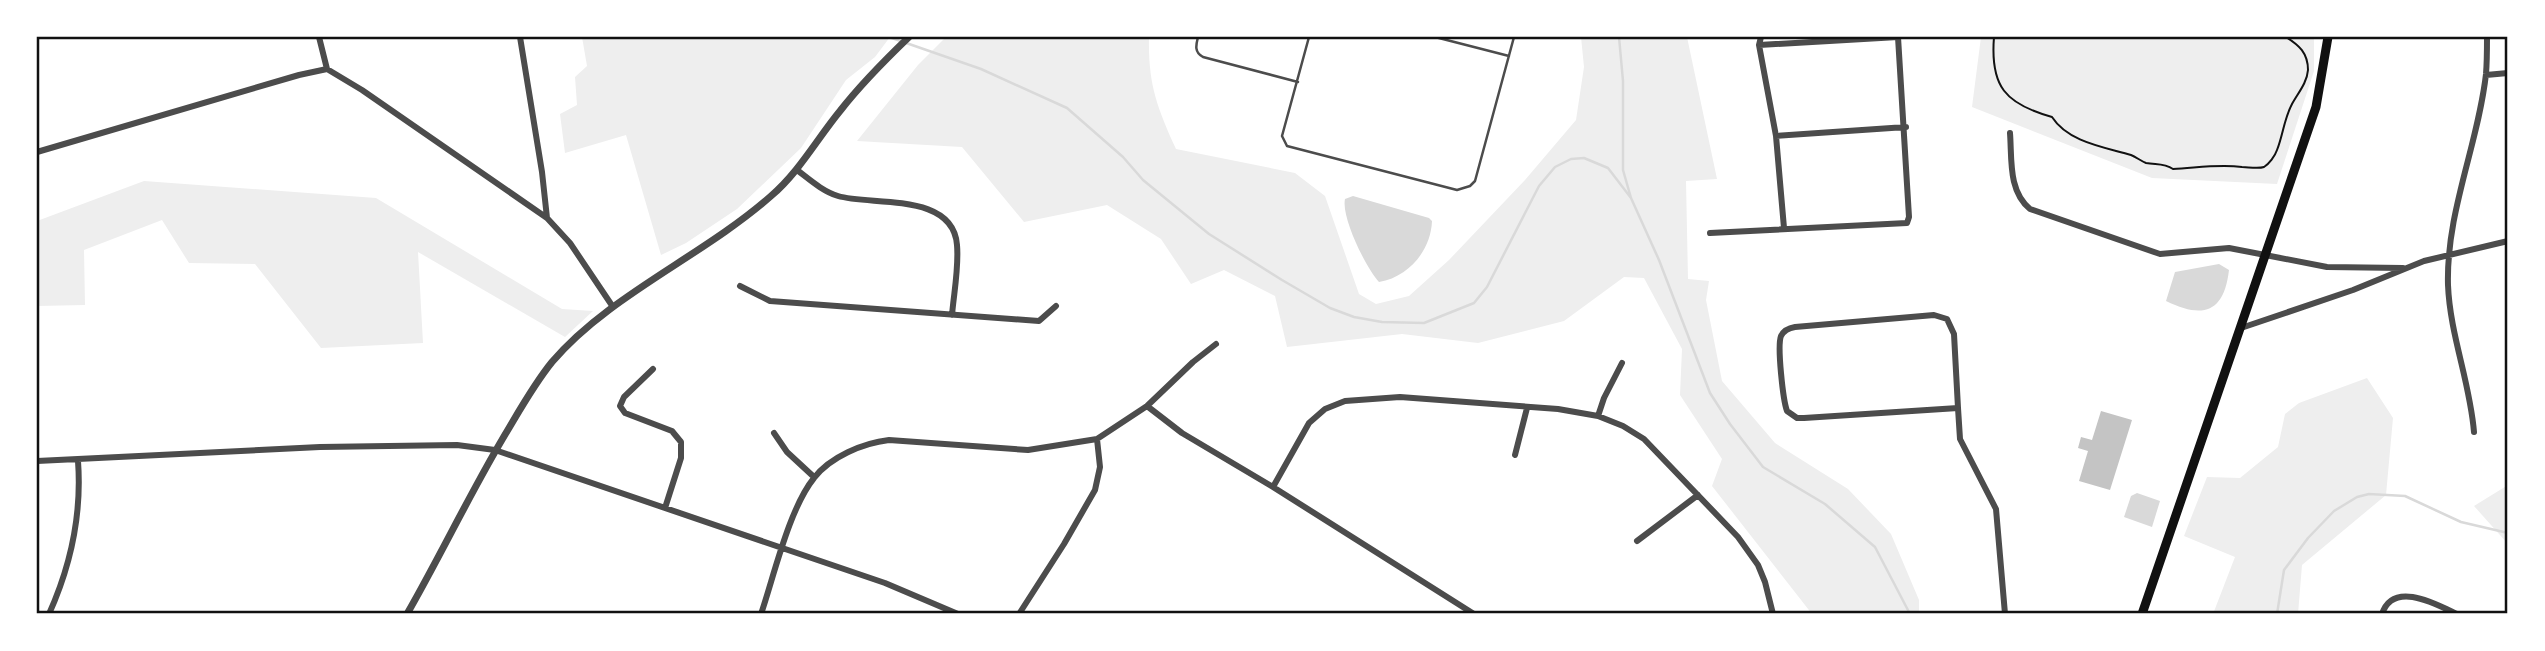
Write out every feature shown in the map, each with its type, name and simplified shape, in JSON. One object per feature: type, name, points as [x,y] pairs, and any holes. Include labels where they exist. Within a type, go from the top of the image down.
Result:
[{"type":"main road","points":[[2142,614],[2316,107],[2328,37]]},
{"type":"street","points":[[319,37],[327,69]]},
{"type":"street","points":[[520,37],[547,218]]},
{"type":"street","points":[[407,614],[495,450],[530,392],[552,362],[584,329],[613,307],[750,214],[797,170],[840,111],[908,37]]},
{"type":"street","points":[[1761,37],[1759,45],[1776,136],[1784,228]]},
{"type":"street","points":[[1710,233],[1907,223],[1909,217],[1906,127],[1898,37],[1759,45]]},
{"type":"street","points":[[2474,432],[2473,408],[2452,326],[2448,284],[2453,221],[2486,75],[2487,37]]},
{"type":"street","points":[[37,152],[327,69],[362,90],[547,218],[570,243],[613,307]]},
{"type":"street","points":[[2486,75],[2508,73]]},
{"type":"street","points":[[1776,136],[1906,127]]},
{"type":"street","points":[[2010,133],[2013,179],[2017,192],[2030,209],[2160,254],[2230,248],[2327,267],[2403,268]]},
{"type":"street","points":[[797,170],[819,187],[836,195],[911,205],[938,214],[953,232],[957,243],[953,315]]},
{"type":"street","points":[[2241,328],[2353,290],[2403,268],[2508,241]]},
{"type":"street","points":[[740,286],[769,301],[1039,321],[1056,306]]},
{"type":"street","points":[[1958,408],[1797,418],[1786,408],[1781,336],[1795,327],[1934,315],[1944,317],[1951,324],[1954,334],[1960,439],[1996,509],[2005,614]]},
{"type":"street","points":[[761,614],[789,528],[814,477],[849,452],[872,442],[889,440],[1028,450],[1097,439],[1147,406],[1216,344]]},
{"type":"street","points":[[1598,416],[1622,363]]},
{"type":"street","points":[[653,369],[624,397],[620,406],[625,413],[672,431],[681,442],[681,458],[665,508]]},
{"type":"street","points":[[1273,487],[1309,423],[1332,405],[1376,397],[1400,397],[1558,409],[1598,416],[1623,426],[1644,439],[1748,549],[1765,582],[1773,614]]},
{"type":"street","points":[[1147,406],[1182,433],[1474,614]]},
{"type":"street","points":[[1515,455],[1527,408]]},
{"type":"street","points":[[774,433],[787,452],[814,477]]},
{"type":"street","points":[[1018,614],[1064,544],[1095,490],[1100,467],[1097,439]]},
{"type":"street","points":[[37,461],[320,447],[457,446],[495,450],[885,583],[958,614]]},
{"type":"street","points":[[49,614],[73,546],[79,499],[78,461]]},
{"type":"street","points":[[1637,541],[1698,495]]},
{"type":"street","points":[[2382,614],[2388,602],[2399,596],[2433,603],[2457,614]]},
{"type":"lane","points":[[1198,37],[1196,48],[1202,57],[1298,82]]},
{"type":"lane","points":[[1309,37],[1282,136],[1287,146],[1457,190],[1470,186],[1475,181],[1514,37]]},
{"type":"lane","points":[[1435,37],[1509,57]]},
{"type":"path","points":[[1994,37],[1993,69],[2003,92],[2016,104],[2052,117],[2059,127],[2079,138],[2147,163],[2167,165],[2173,169],[2207,164],[2218,167],[2263,167],[2271,161],[2278,150],[2281,131],[2292,104],[2308,73],[2306,57],[2299,44],[2286,37]]},
{"type":"shaded area","points":[[582,37],[890,37],[875,57],[846,80],[801,148],[737,209],[686,243],[661,255],[626,135],[565,153],[560,114],[577,105],[575,77],[587,66]]},
{"type":"shaded area","points":[[946,37],[1149,37],[1150,68],[1155,95],[1176,149],[1295,173],[1325,196],[1359,294],[1376,304],[1409,296],[1449,260],[1525,180],[1576,120],[1584,67],[1581,37],[1687,37],[1717,179],[1686,181],[1688,279],[1709,281],[1706,300],[1722,381],[1775,443],[1848,489],[1891,534],[1919,600],[1919,614],[1812,614],[1712,486],[1722,459],[1680,395],[1682,349],[1644,278],[1624,277],[1564,321],[1478,343],[1402,334],[1287,347],[1275,296],[1224,270],[1191,284],[1161,239],[1107,205],[1024,222],[962,147],[857,141],[918,65]]},
{"type":"shaded area","points":[[1981,37],[2314,37],[2314,71],[2277,184],[2152,178],[1972,107]]},
{"type":"shaded area","points":[[144,181],[376,198],[562,309],[593,311],[565,337],[418,252],[423,343],[321,348],[255,264],[189,263],[162,220],[84,250],[85,305],[37,306],[37,221]]},
{"type":"shaded area","points":[[1353,196],[1432,221],[1428,242],[1409,268],[1379,282],[1356,242],[1347,218],[1345,199]]},
{"type":"shaded area","points":[[2219,264],[2229,270],[2222,296],[2210,308],[2191,310],[2166,301],[2175,272]]},
{"type":"shaded area","points":[[2367,378],[2393,418],[2386,495],[2302,565],[2298,614],[2213,614],[2235,557],[2184,536],[2207,477],[2240,478],[2278,447],[2285,414],[2299,403]]},
{"type":"shaded area","points":[[2508,485],[2508,544],[2474,506]]},
{"type":"shaded area","points":[[2137,493],[2160,501],[2152,527],[2124,517],[2131,496]]},
{"type":"building","points":[[2101,411],[2132,420],[2110,490],[2079,481],[2088,451],[2078,448],[2081,437],[2092,440]]},
{"type":"waterway","points":[[889,37],[981,69],[1067,108],[1123,157],[1143,180],[1209,234],[1330,308],[1354,317],[1382,322],[1424,323],[1474,303],[1487,287],[1539,186],[1555,167],[1571,159],[1584,158],[1608,168],[1631,198]]},
{"type":"waterway","points":[[1619,37],[1623,81],[1623,170],[1631,198],[1659,260],[1710,393],[1763,467],[1825,504],[1875,547],[1910,614]]},
{"type":"waterway","points":[[2277,614],[2284,570],[2308,538],[2334,511],[2357,497],[2369,494],[2405,496],[2461,522],[2508,533]]}]
